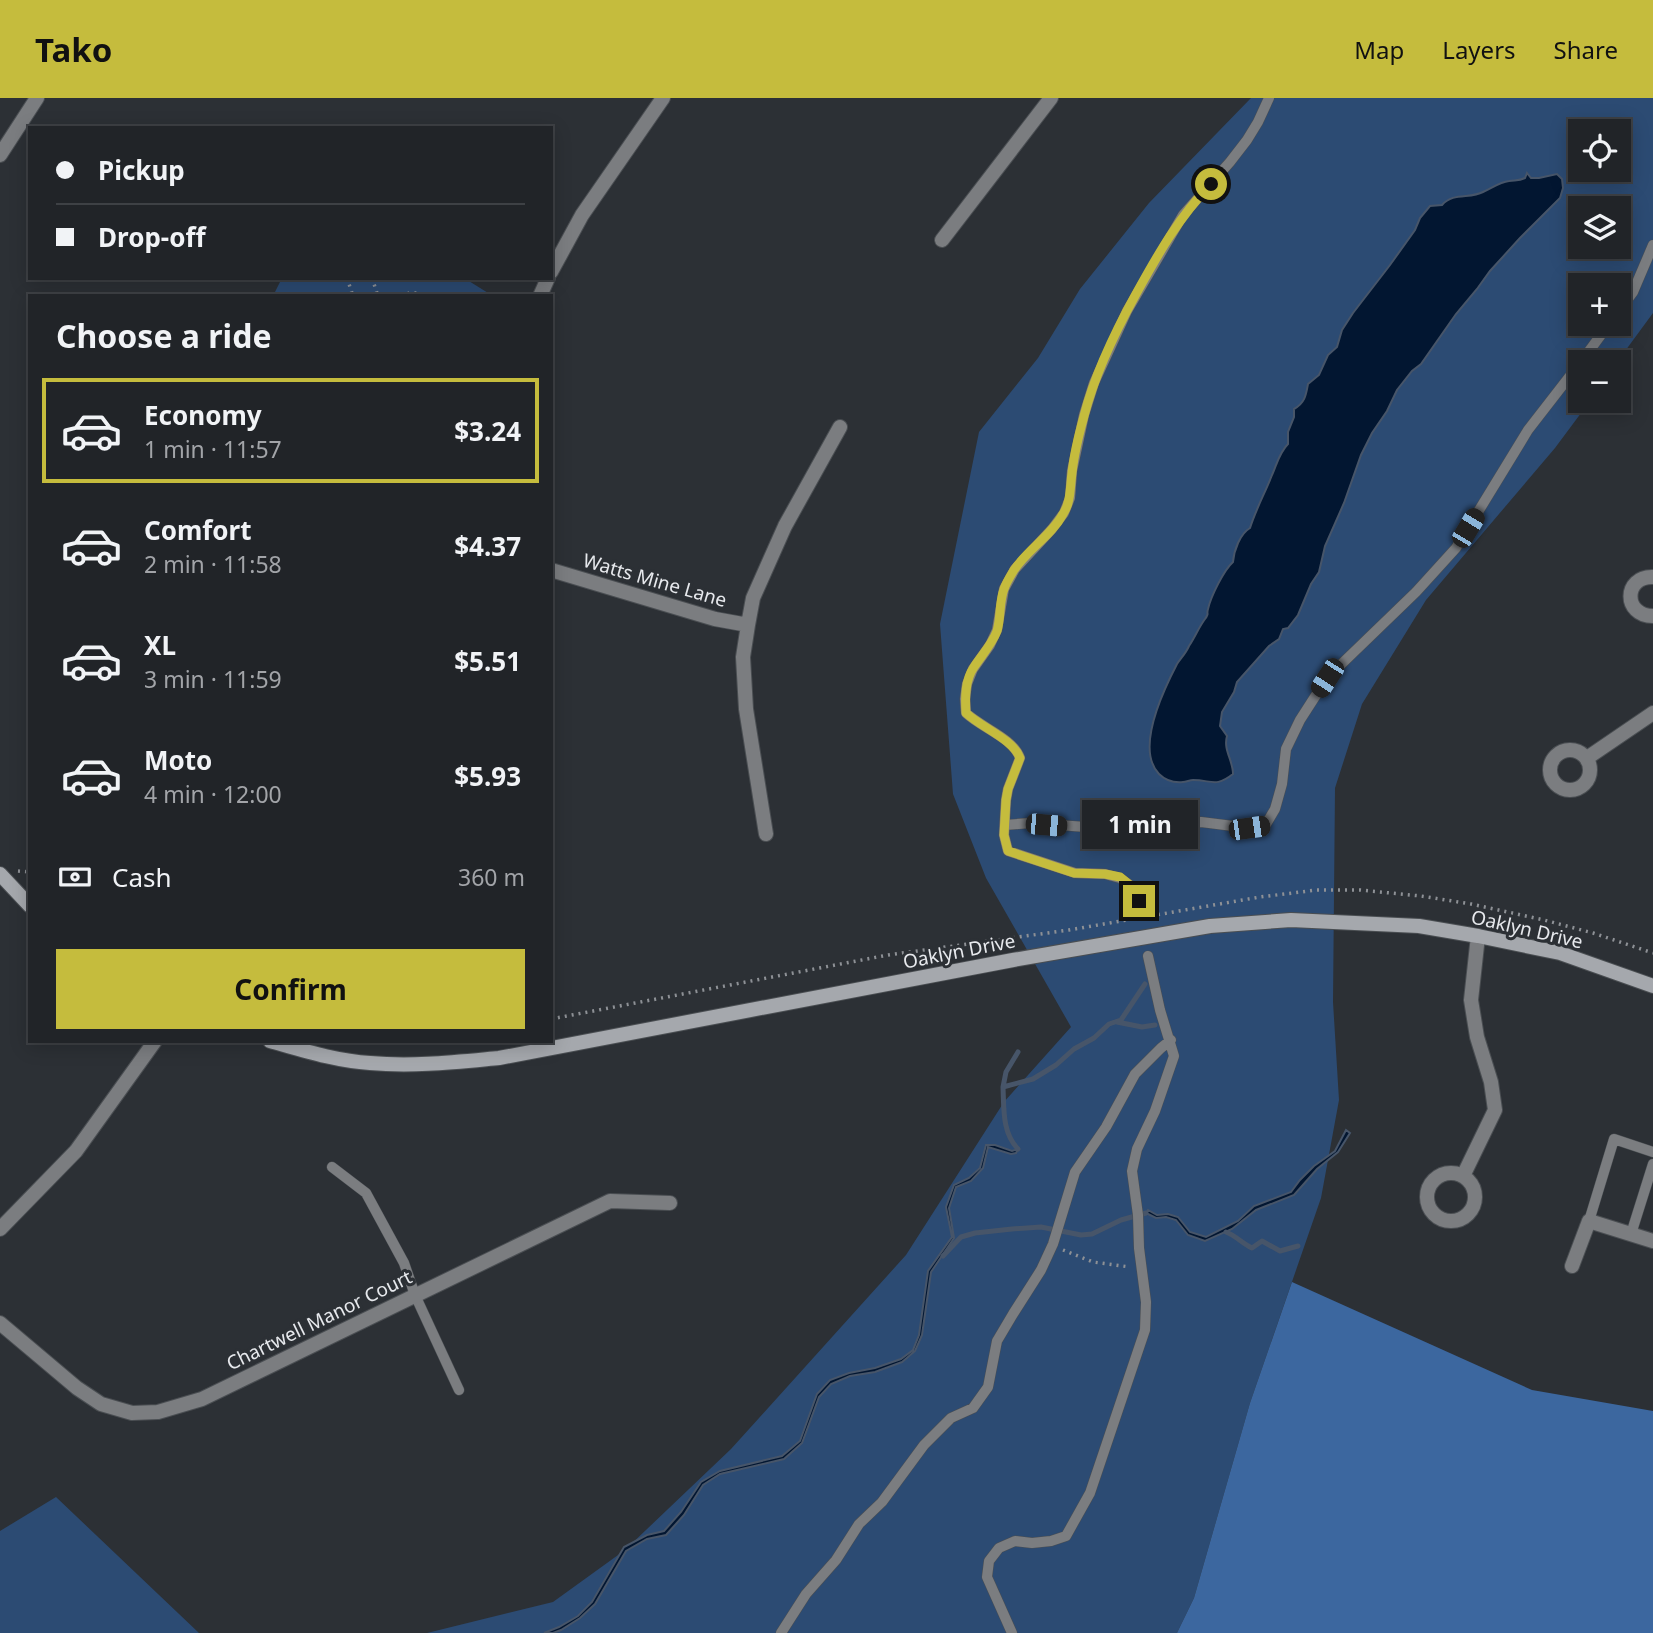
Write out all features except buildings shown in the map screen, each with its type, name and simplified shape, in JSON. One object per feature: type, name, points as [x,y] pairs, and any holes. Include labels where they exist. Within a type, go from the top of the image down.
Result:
[{"type":"street","points":[[0,155],[37,98]]},
{"type":"street","points":[[553,268],[582,215],[663,98]]},
{"type":"street","points":[[942,240],[1051,98]]},
{"type":"street","points":[[766,834],[746,709],[743,657],[748,625],[753,598],[785,526],[840,426]]},
{"type":"street","name":"Watts Mine Lane","points":[[553,571],[715,619],[748,625]]},
{"type":"street","points":[[1653,577],[1640,579],[1635,583],[1630,596],[1631,603],[1640,613],[1653,616]]},
{"type":"street","points":[[1587,758],[1653,713]]},
{"type":"street","points":[[0,874],[28,904]]},
{"type":"street","name":"Oaklyn Drive","points":[[278,1043],[369,1063],[443,1064],[499,1058],[999,963],[1210,926],[1291,920],[1419,926],[1478,936],[1560,953],[1653,986]]},
{"type":"street","points":[[1463,1176],[1495,1110],[1471,1000],[1478,936]]},
{"type":"street","points":[[0,1229],[76,1152],[154,1043]]},
{"type":"street","name":"Chartwell Manor Court","points":[[0,1323],[77,1388],[101,1404],[132,1413],[158,1412],[202,1399],[610,1201],[670,1203]]},
{"type":"street","points":[[1572,1266],[1589,1221],[1653,1241]]},
{"type":"lane","points":[[1139,901],[1131,886],[1120,877],[1074,873],[1008,851],[1004,835],[1008,789],[1020,758],[1017,750],[966,713],[965,699],[973,669],[997,630],[1004,589],[1015,569],[1064,513],[1084,415],[1094,383],[1127,311],[1183,215],[1247,140],[1269,98]]},
{"type":"lane","points":[[1631,295],[1653,245]]},
{"type":"lane","points":[[1589,350],[1600,336]]},
{"type":"lane","points":[[1005,825],[1030,823],[1100,828],[1134,823],[1201,822],[1249,828],[1265,826],[1275,809],[1282,784],[1286,748],[1327,678],[1416,592],[1456,548],[1528,430],[1568,378]]},
{"type":"lane","points":[[1012,1633],[987,1577],[989,1561],[999,1548],[1015,1541],[1032,1543],[1066,1536],[1090,1493],[1145,1330],[1146,1302],[1132,1171],[1137,1149],[1155,1111],[1174,1056],[1148,956]]},
{"type":"lane","points":[[781,1633],[806,1594],[836,1560],[859,1524],[882,1502],[924,1446],[951,1418],[973,1408],[988,1387],[997,1341],[1041,1270],[1053,1244],[1074,1172],[1106,1128],[1135,1074],[1171,1040]]},
{"type":"lane","points":[[1589,1221],[1614,1139],[1653,1152]]},
{"type":"lane","points":[[1631,1234],[1653,1164]]},
{"type":"lane","points":[[332,1167],[366,1193],[404,1264],[415,1295],[459,1390]]},
{"type":"path","points":[[1053,1244],[1093,1262],[1143,1266]]},
{"type":"shaded area","points":[[1251,98],[1653,98],[1653,313],[1626,350],[1568,350],[1568,413],[1581,413],[1555,448],[1426,600],[1362,704],[1335,788],[1333,1002],[1339,1100],[1321,1198],[1250,1403],[1194,1598],[1177,1633],[427,1633],[553,1602],[625,1550],[731,1449],[906,1255],[1004,1102],[1071,1027],[986,878],[953,794],[940,624],[979,432],[1038,358],[1080,289],[1149,203]]},
{"type":"shaded area","points":[[1527,173],[1531,178],[1557,174],[1562,179],[1560,198],[1490,271],[1421,364],[1397,390],[1372,433],[1325,546],[1319,572],[1298,615],[1288,628],[1283,629],[1279,639],[1269,646],[1237,682],[1222,712],[1220,726],[1227,736],[1226,746],[1233,774],[1217,782],[1176,782],[1164,778],[1152,763],[1150,750],[1159,703],[1177,664],[1207,615],[1212,597],[1233,562],[1238,543],[1250,528],[1278,459],[1288,444],[1294,409],[1303,401],[1308,384],[1319,375],[1328,355],[1337,347],[1342,330],[1353,313],[1430,206],[1442,205],[1451,198],[1478,194],[1502,183],[1523,179]]},
{"type":"shaded area","points":[[281,280],[467,280],[490,294],[274,294]]},
{"type":"shaded area","points":[[1346,1130],[1350,1133],[1338,1152],[1317,1169],[1294,1195],[1256,1210],[1232,1229],[1205,1241],[1188,1235],[1176,1220],[1156,1218],[1146,1213],[1148,1210],[1157,1215],[1178,1217],[1190,1232],[1206,1237],[1238,1221],[1254,1206],[1291,1192],[1314,1166],[1335,1151]]},
{"type":"shaded area","points":[[986,1145],[1012,1151],[1018,1149],[1011,1154],[988,1147],[983,1168],[971,1181],[956,1187],[949,1208],[954,1238],[931,1272],[922,1335],[915,1351],[902,1362],[831,1384],[819,1397],[802,1443],[784,1459],[720,1474],[703,1485],[684,1515],[666,1535],[647,1539],[626,1551],[595,1604],[580,1618],[561,1630],[544,1633],[578,1616],[592,1602],[624,1547],[647,1535],[664,1531],[681,1512],[701,1482],[720,1471],[782,1456],[800,1441],[817,1394],[830,1380],[901,1359],[913,1350],[919,1335],[928,1271],[952,1237],[946,1207],[954,1185],[969,1178],[980,1168]]},
{"type":"shaded area","points":[[1292,1282],[1532,1390],[1653,1411],[1653,1633],[1177,1633],[1194,1598],[1250,1403]]},
{"type":"shaded area","points":[[56,1497],[199,1633],[0,1633],[0,1531]]},
{"type":"waterway","points":[[1018,1149],[1006,1128],[1003,1087],[1033,1079],[1094,1038],[1109,1024],[1121,1020],[1145,984]]},
{"type":"waterway","points":[[1117,1022],[1142,1027],[1155,1025]]},
{"type":"waterway","points":[[1003,1087],[1006,1072],[1018,1052]]},
{"type":"waterway","points":[[943,1256],[961,1237],[975,1233],[1041,1227],[1081,1235],[1092,1234],[1121,1220],[1146,1213]]},
{"type":"waterway","points":[[1226,1232],[1252,1248],[1262,1241],[1280,1251],[1298,1246]]},
{"type":"route","points":[[1139,901],[1131,886],[1120,877],[1074,873],[1008,851],[1004,835],[1006,800],[1020,758],[1017,750],[1007,741],[966,713],[965,699],[973,669],[997,630],[1004,589],[1015,569],[1064,513],[1084,415],[1108,350],[1173,231],[1195,200],[1211,184]]}]
